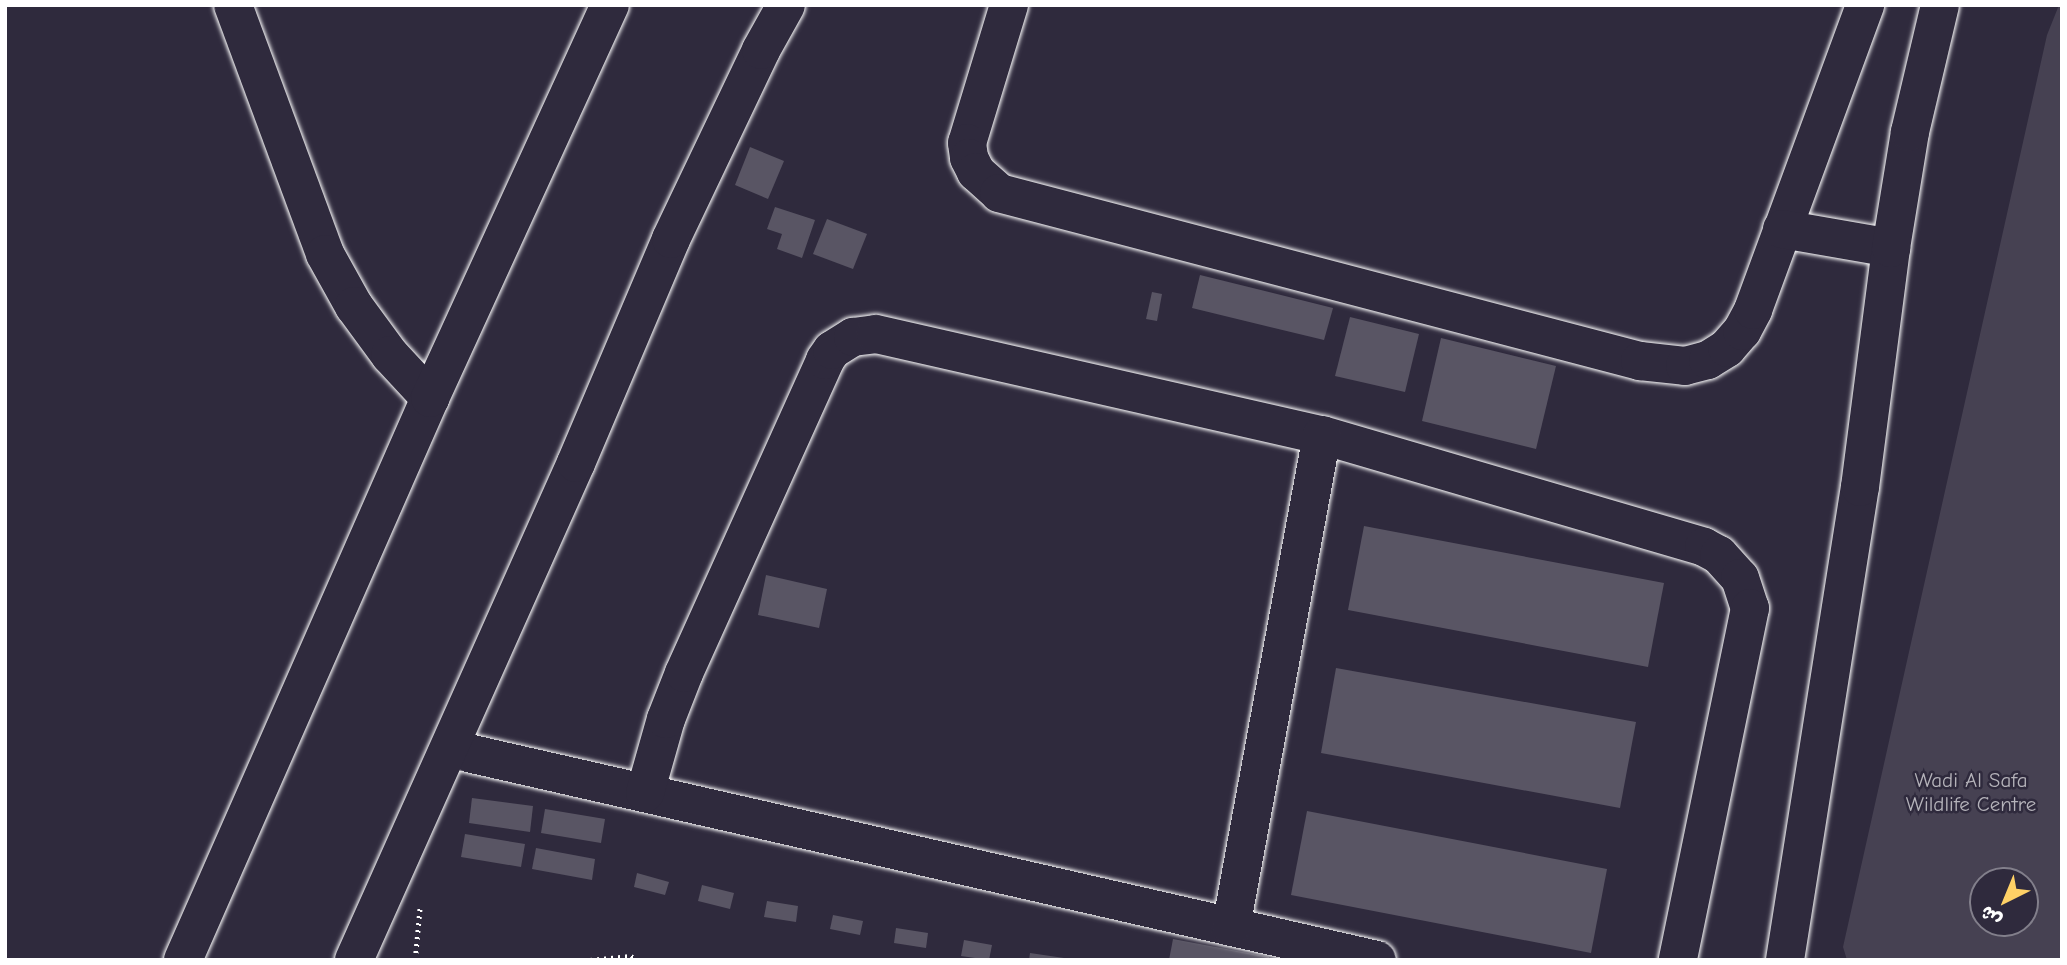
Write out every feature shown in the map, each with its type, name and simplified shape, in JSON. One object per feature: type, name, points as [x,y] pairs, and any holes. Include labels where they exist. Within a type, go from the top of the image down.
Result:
[{"type":"street","points":[[233,5],[326,254],[354,306],[390,355],[430,398]]},
{"type":"street","points":[[183,960],[430,398],[611,5]]},
{"type":"street","points":[[354,960],[576,463],[671,239],[761,50],[786,5]]},
{"type":"street","points":[[1009,5],[967,143],[969,158],[976,172],[999,193],[1663,366],[1685,366],[1707,360],[1727,348],[1742,331],[1865,5]]},
{"type":"street","points":[[1785,960],[1860,487],[1891,248],[1910,132],[1940,5]]},
{"type":"street","points":[[1782,229],[1891,248]]},
{"type":"street","points":[[645,793],[666,719],[684,673],[825,360],[842,343],[853,337],[876,334],[1322,435],[1704,547],[1719,555],[1740,578],[1750,608],[1678,960]]},
{"type":"street","points":[[1231,927],[1322,435]]},
{"type":"street","points":[[468,753],[1377,960]]},
{"type":"path","points":[[590,960],[631,956],[637,960]]},
{"type":"green space","name":"Wadi Al Safa Wildlife Centre","points":[[2059,5],[2062,5],[2062,960],[1847,960],[1843,947],[2047,35]]},
{"type":"building","points":[[750,147],[784,161],[768,199],[735,185]]},
{"type":"building","points":[[775,207],[815,220],[802,258],[777,249],[782,234],[767,229]]},
{"type":"building","points":[[827,219],[867,234],[853,269],[813,254]]},
{"type":"building","points":[[1200,275],[1333,308],[1324,340],[1192,308]]},
{"type":"building","points":[[1152,292],[1162,294],[1157,321],[1146,319]]},
{"type":"building","points":[[1350,317],[1419,334],[1405,392],[1335,376]]},
{"type":"building","points":[[1441,338],[1556,366],[1536,449],[1422,421]]},
{"type":"building","points":[[1364,526],[1664,583],[1648,667],[1348,610]]},
{"type":"building","points":[[766,575],[827,589],[819,628],[758,615]]},
{"type":"building","points":[[1336,668],[1636,722],[1620,808],[1321,753]]},
{"type":"building","points":[[472,798],[533,806],[530,832],[469,823]]},
{"type":"building","points":[[545,809],[605,819],[601,843],[541,833]]},
{"type":"building","points":[[1307,811],[1607,869],[1591,953],[1291,895]]},
{"type":"building","points":[[465,834],[525,844],[521,867],[461,857]]},
{"type":"building","points":[[536,848],[595,859],[592,880],[532,869]]},
{"type":"building","points":[[637,873],[669,882],[665,895],[634,887]]},
{"type":"building","points":[[702,885],[734,893],[730,909],[698,901]]},
{"type":"building","points":[[767,901],[798,906],[796,922],[764,917]]},
{"type":"building","points":[[833,915],[863,921],[860,935],[830,929]]},
{"type":"building","points":[[896,928],[928,933],[926,948],[894,943]]},
{"type":"building","points":[[1173,939],[1269,957],[1269,960],[1169,960]]},
{"type":"building","points":[[964,940],[992,945],[989,960],[961,956]]},
{"type":"building","points":[[1030,953],[1064,958],[1064,960],[1029,960]]}]
